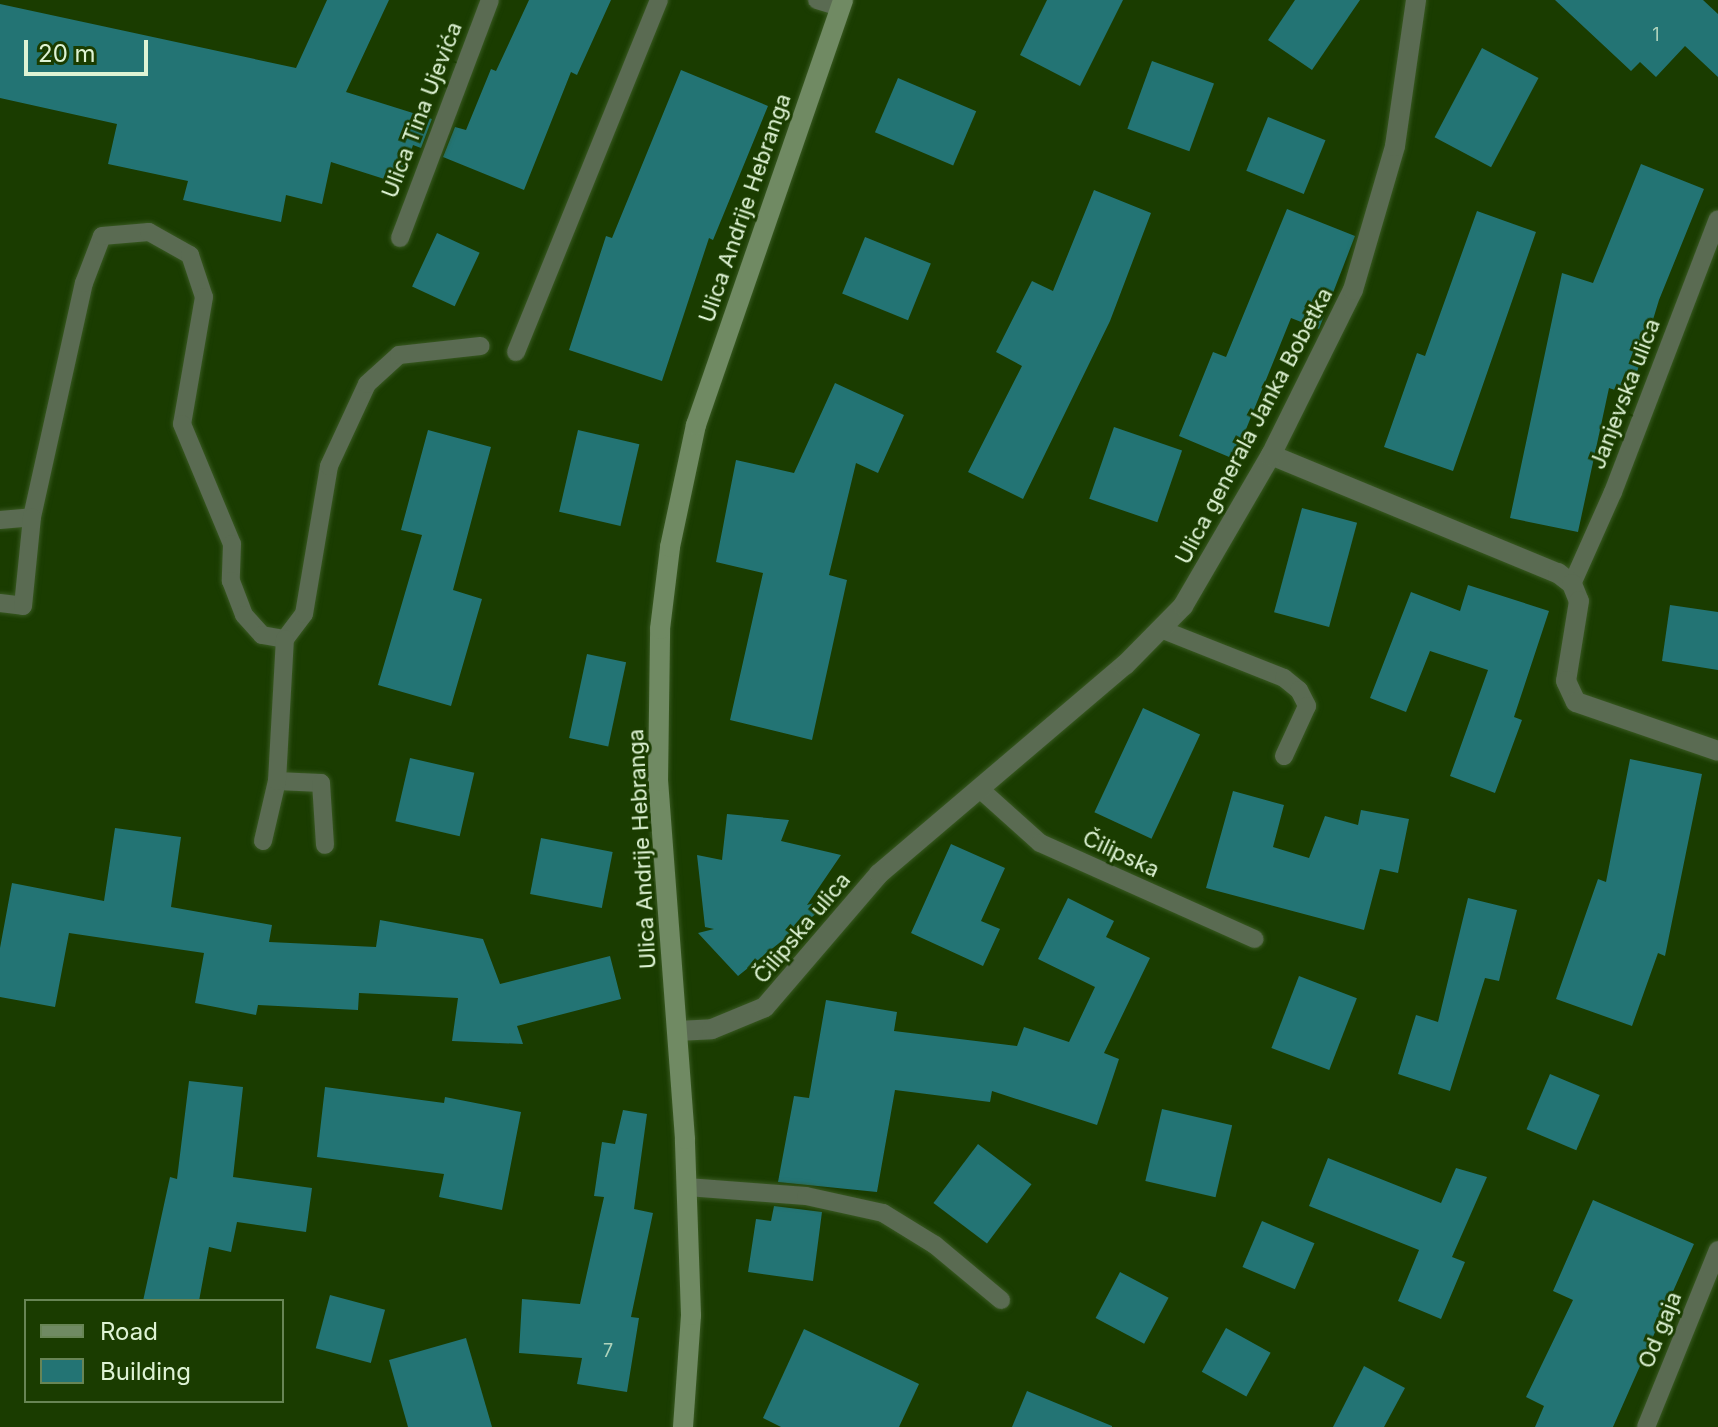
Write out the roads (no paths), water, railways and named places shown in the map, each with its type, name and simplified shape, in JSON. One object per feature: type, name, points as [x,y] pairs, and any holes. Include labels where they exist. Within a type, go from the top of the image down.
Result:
[{"type":"street","name":"Ulica generala Janka Bobetka","points":[[945,820],[1163,630],[1209,569],[1271,455],[1353,290],[1395,146],[1416,0]]},
{"type":"street","name":"Ulica Andrije Hebranga","points":[[683,1427],[691,1315],[687,1187],[658,781],[660,629],[670,547],[696,425],[841,4]]},
{"type":"street","points":[[1271,455],[1558,573],[1572,584]]},
{"type":"street","name":"Janjevska ulica","points":[[1572,584],[1579,601],[1566,681],[1576,702],[1718,751]]},
{"type":"street","name":"Čilipska ulica","points":[[677,1031],[712,1029],[765,1007],[879,874],[945,820]]},
{"type":"lane","name":"Ulica Tina Ujevića","points":[[400,238],[490,0]]},
{"type":"lane","points":[[516,352],[659,0]]},
{"type":"lane","name":"Ulica Andrije Hebranga","points":[[817,0],[841,4]]},
{"type":"lane","name":"Janjevska ulica","points":[[1572,584],[1613,492],[1718,219]]},
{"type":"lane","points":[[0,603],[23,606],[32,517],[84,283],[102,236],[149,232],[190,255],[204,297],[182,424],[232,544],[231,581],[253,625],[262,635],[285,639]]},
{"type":"lane","points":[[263,841],[277,781],[285,639],[304,614],[329,466],[367,384],[399,355],[481,346]]},
{"type":"lane","points":[[0,520],[32,517]]},
{"type":"lane","points":[[1163,630],[1284,678],[1299,690],[1307,706],[1284,756]]},
{"type":"lane","points":[[277,781],[321,783],[325,845]]},
{"type":"lane","name":"Čilipska","points":[[981,790],[1040,843],[1255,939]]},
{"type":"lane","points":[[687,1187],[806,1196],[883,1213],[935,1245],[1001,1300]]},
{"type":"lane","name":"Od gaja","points":[[1646,1427],[1718,1250]]}]
